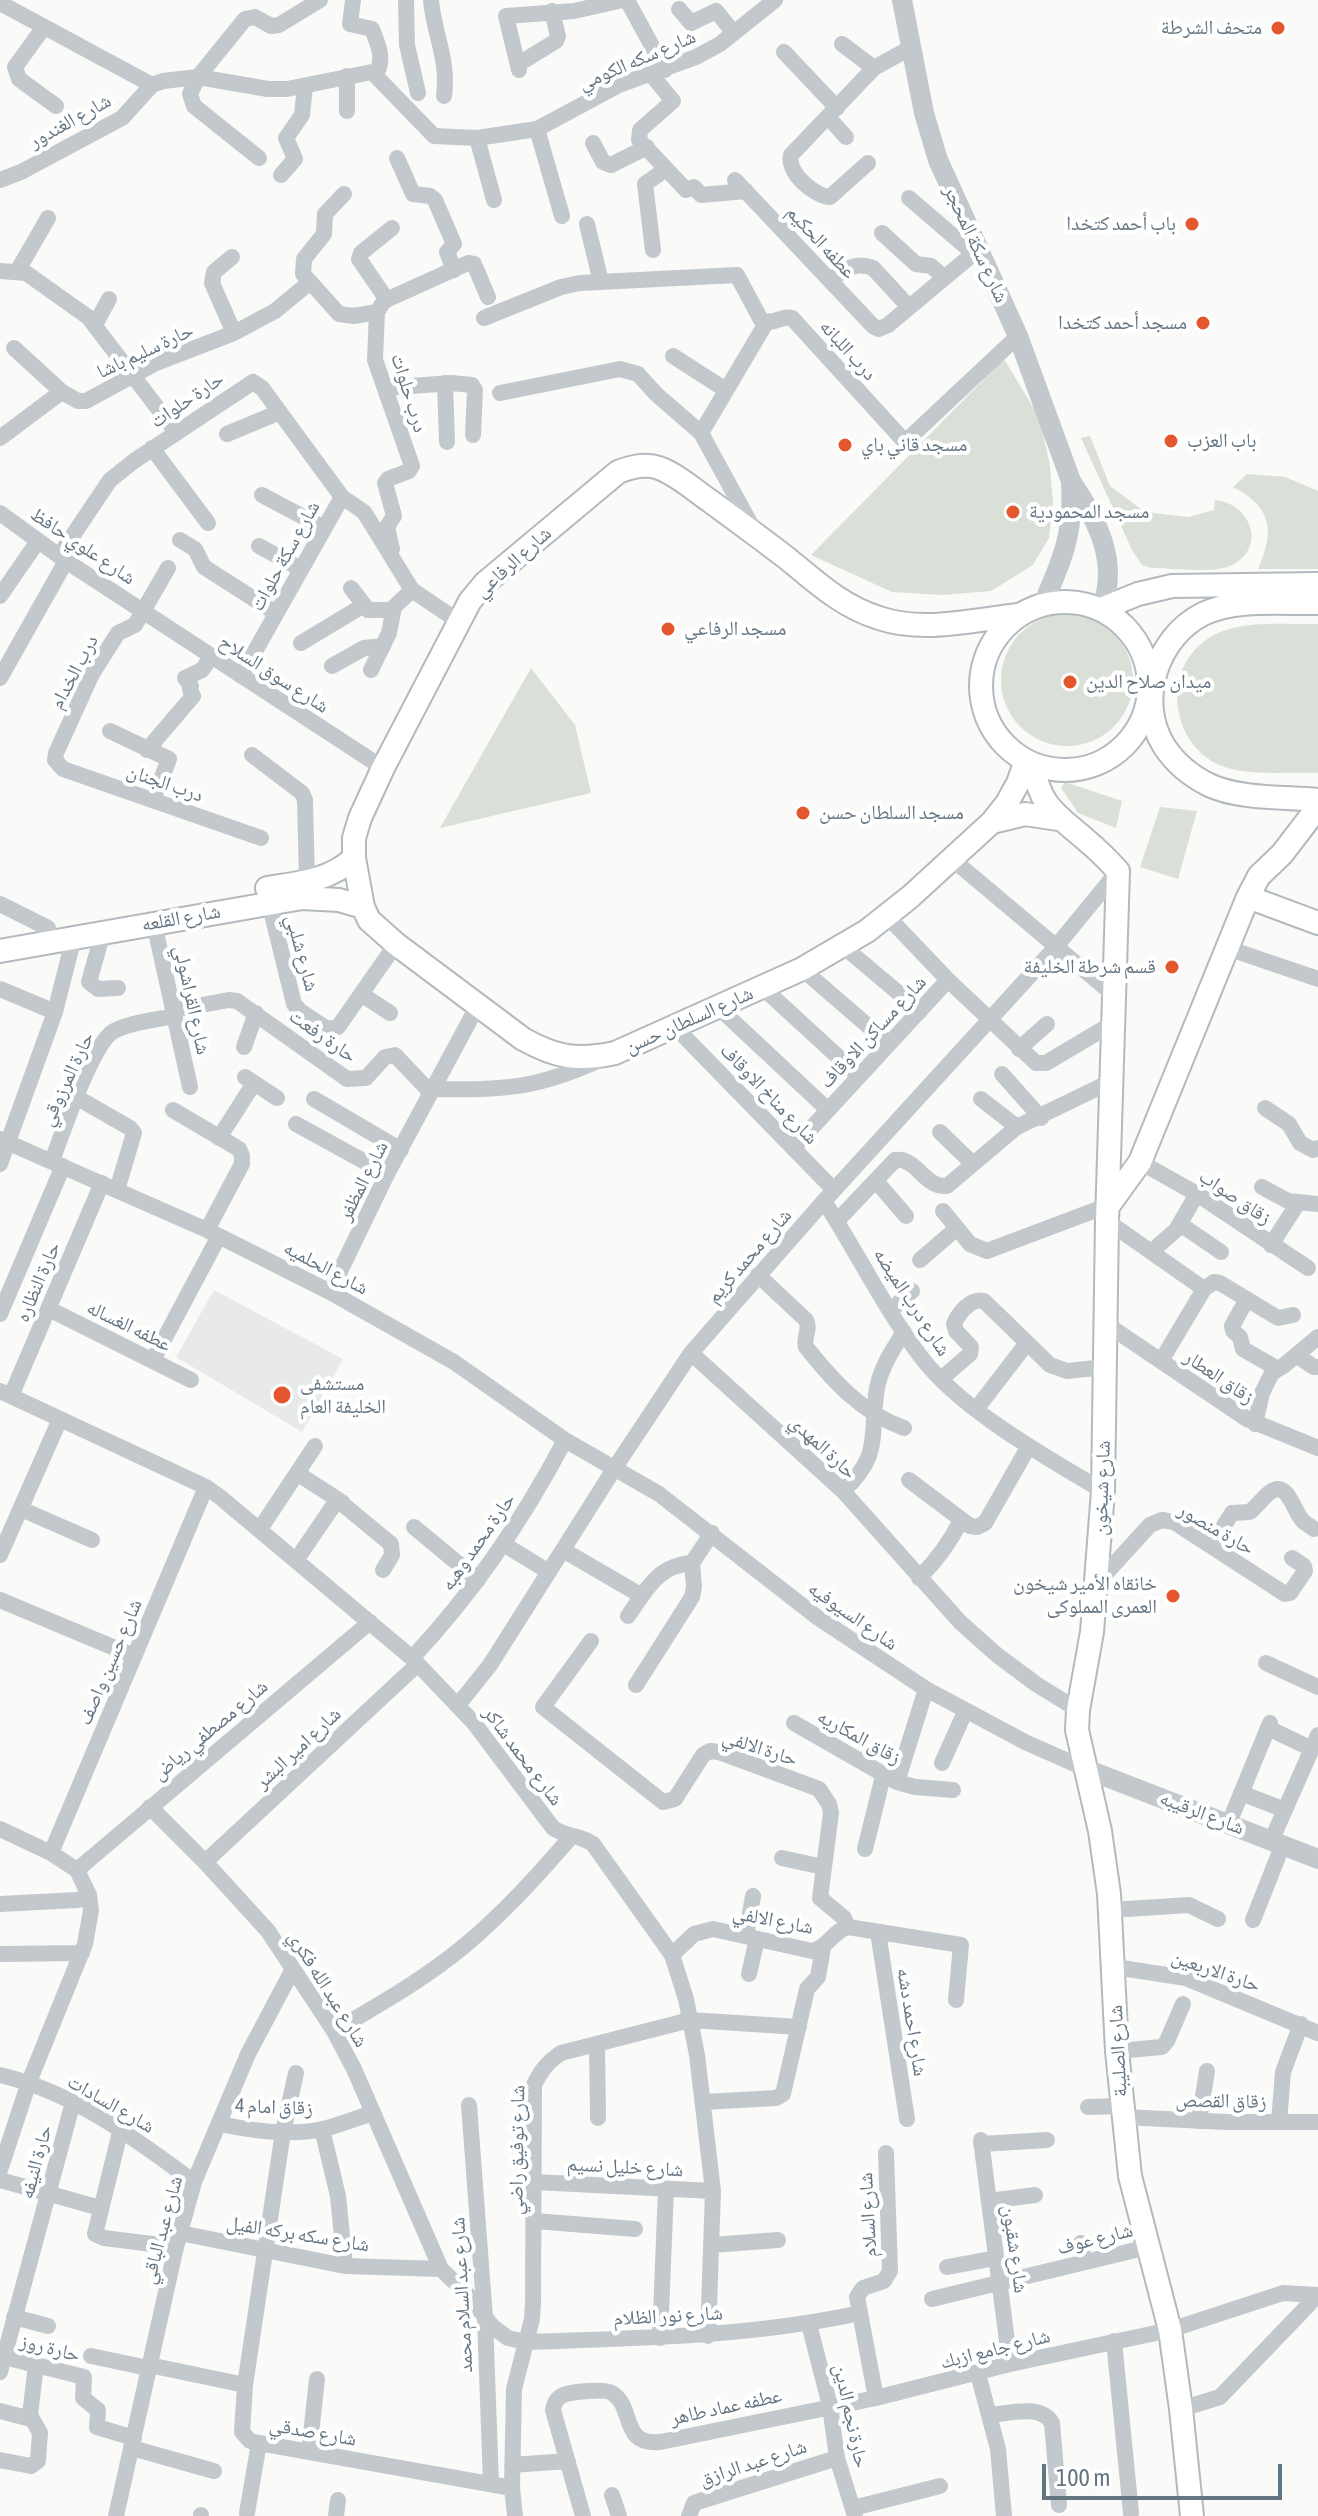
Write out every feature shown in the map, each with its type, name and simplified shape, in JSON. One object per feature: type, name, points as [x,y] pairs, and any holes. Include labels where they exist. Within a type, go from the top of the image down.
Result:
[{"type":"main road","name":"شارع الرفاعي","points":[[354,858],[356,828],[458,621],[485,583],[618,472],[631,467],[659,468],[680,479],[826,591],[853,608],[882,620],[913,625],[944,624],[1018,615]]},
{"type":"main road","points":[[1101,609],[1138,594],[1172,586],[1318,584]]},
{"type":"main road","points":[[1318,603],[1230,605],[1203,614],[1179,631],[1162,654],[1151,697],[1130,740],[1110,758],[1085,768],[1059,770],[1029,762],[998,737],[982,701],[981,682],[991,644],[1018,615],[1043,604],[1072,601],[1101,609],[1128,629],[1144,655],[1150,675],[1151,697],[1152,714],[1162,744],[1182,768],[1224,791],[1318,800]]},
{"type":"main road","points":[[1029,762],[1045,803],[1058,819],[1096,848],[1118,871]]},
{"type":"main road","name":"شارع السلطان حسن","points":[[354,858],[363,907],[374,925],[396,944],[523,1039],[544,1051],[566,1057],[590,1058],[615,1053],[719,1008],[844,947],[887,916],[992,822],[1029,762]]},
{"type":"main road","points":[[1108,1213],[1140,1162],[1248,897],[1259,876],[1282,854],[1318,807]]},
{"type":"main road","points":[[992,822],[1025,814],[1058,819]]},
{"type":"main road","name":"شارع القلعه","points":[[0,936],[307,881],[333,874],[354,858]]},
{"type":"main road","name":"شارع شيخون","points":[[1086,1769],[1077,1730],[1092,1632],[1103,1491],[1118,871]]},
{"type":"main road","points":[[1248,897],[1318,923]]},
{"type":"main road","name":"شارع القلعه","points":[[0,951],[269,902],[327,898],[363,907]]},
{"type":"main road","name":"شارع الصليبة","points":[[1086,1769],[1100,1831],[1111,1910],[1117,2051],[1130,2176],[1170,2330],[1192,2516]]},
{"type":"street","points":[[259,158],[194,106],[190,94],[198,77],[245,19],[255,17],[271,26],[279,25],[320,0]]},
{"type":"street","points":[[0,3],[152,85],[175,78],[198,77],[268,89],[305,86],[365,72],[376,74],[381,53],[372,29],[350,24],[353,0]]},
{"type":"street","points":[[406,0],[407,45],[418,93]]},
{"type":"street","points":[[431,0],[446,62],[444,96]]},
{"type":"street","points":[[552,11],[558,36],[556,41],[522,65],[505,17],[552,11],[574,11],[625,0],[673,101],[640,130],[639,140],[666,169],[645,184],[653,250]]},
{"type":"street","name":"شارع سكه الكومي","points":[[376,74],[434,136],[477,138],[537,129],[619,85],[696,57],[734,33],[775,0]]},
{"type":"street","name":"شارع سكة المحجر","points":[[902,0],[930,137],[976,251],[1018,336],[1071,481],[1107,555],[1110,573],[1108,592],[1101,609]]},
{"type":"street","points":[[679,9],[691,23],[716,11],[734,33]]},
{"type":"street","points":[[44,27],[15,67],[15,73],[56,106]]},
{"type":"street","points":[[842,44],[874,68]]},
{"type":"street","points":[[868,163],[830,197],[825,197],[816,194],[789,162],[791,155],[874,68],[912,47]]},
{"type":"street","points":[[784,52],[832,112],[846,137]]},
{"type":"street","points":[[347,76],[347,111]]},
{"type":"street","name":"شارع الغندور","points":[[0,180],[122,118],[152,85]]},
{"type":"street","points":[[281,175],[295,159],[286,138],[302,115],[305,86]]},
{"type":"street","points":[[537,129],[562,216]]},
{"type":"street","points":[[477,138],[494,200]]},
{"type":"street","points":[[593,143],[603,162],[611,165],[647,147]]},
{"type":"street","points":[[397,158],[413,194],[417,197],[430,196],[435,200],[454,244],[447,252],[454,270]]},
{"type":"street","name":"عطفه الحكيم","points":[[666,169],[686,190],[694,187],[700,195],[740,186],[873,326],[879,329],[886,327],[909,307]]},
{"type":"street","points":[[344,194],[325,214],[323,236],[304,259],[303,274],[339,314],[354,316],[382,306],[468,263],[474,264],[488,297]]},
{"type":"street","points":[[830,280],[852,266],[867,265],[909,307],[976,251],[909,198]]},
{"type":"street","points":[[18,270],[48,218]]},
{"type":"street","points":[[587,224],[601,282]]},
{"type":"street","points":[[382,306],[359,259],[361,253],[392,228]]},
{"type":"street","points":[[882,233],[916,264],[931,266],[944,277]]},
{"type":"street","points":[[232,257],[214,272],[212,283],[234,333]]},
{"type":"street","points":[[0,271],[18,270],[66,299],[95,325],[176,432]]},
{"type":"street","points":[[484,318],[561,287],[734,274],[740,277],[761,320],[766,323],[701,433]]},
{"type":"street","name":"حارة سليم باشا","points":[[62,392],[82,402],[156,363],[234,333],[275,311],[309,283]]},
{"type":"street","points":[[95,325],[109,299]]},
{"type":"street","name":"درب حلوات","points":[[382,306],[375,360],[412,466],[409,471],[385,483],[394,516],[387,527],[394,562]]},
{"type":"street","name":"درب اللبانه","points":[[766,323],[792,318],[905,442],[1018,336]]},
{"type":"street","points":[[0,438],[62,392],[14,348]]},
{"type":"street","points":[[673,356],[726,390]]},
{"type":"street","points":[[500,393],[620,369],[629,370],[645,380],[656,394],[701,433],[756,535]]},
{"type":"street","name":"حارة حلوات","points":[[0,678],[62,558],[110,480],[249,382],[259,385],[342,497],[364,512],[412,590]]},
{"type":"street","points":[[445,383],[447,442]]},
{"type":"street","points":[[385,388],[445,383],[464,383],[474,387],[473,435]]},
{"type":"street","points":[[227,434],[280,412]]},
{"type":"street","points":[[152,448],[208,523]]},
{"type":"street","name":"شارع سكة المحجر","points":[[1043,604],[1069,539],[1072,522],[1071,481]]},
{"type":"street","points":[[262,495],[324,528]]},
{"type":"street","name":"شارع سكة حلوات","points":[[241,676],[342,497]]},
{"type":"street","name":"شارع علوي حافظ","points":[[0,513],[144,611]]},
{"type":"street","points":[[180,540],[195,549],[204,567],[276,613]]},
{"type":"street","points":[[0,596],[38,541]]},
{"type":"street","points":[[259,546],[301,569]]},
{"type":"street","name":"درب الخدام","points":[[57,764],[56,753],[92,674],[118,633],[135,625],[168,568]]},
{"type":"street","points":[[351,588],[371,611],[392,610]]},
{"type":"street","points":[[371,670],[391,629],[392,610],[412,590],[458,621]]},
{"type":"street","points":[[301,643],[364,605]]},
{"type":"street","name":"شارع سوق السلاح","points":[[144,611],[383,768]]},
{"type":"street","points":[[332,666],[364,648],[383,646]]},
{"type":"street","points":[[147,750],[193,696],[185,678],[202,670],[211,657]]},
{"type":"street","points":[[110,731],[166,756],[169,761],[153,800]]},
{"type":"street","points":[[252,755],[302,793],[305,800],[307,881]]},
{"type":"street","name":"درب الجنان","points":[[57,764],[63,769],[261,838]]},
{"type":"street","points":[[952,859],[1115,996]]},
{"type":"street","name":"شارع محمد كريم","points":[[458,1705],[490,1665],[691,1353],[1055,948],[1118,871]]},
{"type":"street","name":"شارع شلبي","points":[[269,902],[291,994],[300,1011],[327,1029],[336,1029],[396,944]]},
{"type":"street","points":[[0,904],[48,928]]},
{"type":"street","name":"شارع مساكن الاوقاف","points":[[887,916],[1019,1049]]},
{"type":"street","name":"شارع القراشولي","points":[[154,923],[190,1087]]},
{"type":"street","points":[[103,932],[89,982],[98,989],[118,988]]},
{"type":"street","points":[[0,1164],[4,1141],[55,1012],[74,937]]},
{"type":"street","points":[[844,947],[920,1011]]},
{"type":"street","points":[[1227,948],[1318,979]]},
{"type":"street","points":[[802,969],[889,1044]]},
{"type":"street","name":"شارع مساكن الاوقاف","points":[[794,1147],[948,980]]},
{"type":"street","points":[[762,987],[859,1076]]},
{"type":"street","points":[[0,989],[55,1012]]},
{"type":"street","points":[[361,994],[390,1013]]},
{"type":"street","name":"حارة رفعت","points":[[174,1013],[229,1000],[245,1005],[347,1079],[366,1078],[385,1057],[395,1055],[432,1091]]},
{"type":"street","name":"شارع المظفر","points":[[330,1292],[387,1174],[478,1005]]},
{"type":"street","points":[[719,1008],[828,1110]]},
{"type":"street","name":"حارة المرزوقي","points":[[0,1314],[57,1163],[76,1097],[103,1042],[112,1032],[174,1013]]},
{"type":"street","points":[[244,1047],[256,1013]]},
{"type":"street","points":[[1047,1024],[1019,1049],[1041,1065],[1115,1022]]},
{"type":"street","name":"شارع مناخ الاوقاف","points":[[675,1027],[794,1147],[829,1196]]},
{"type":"street","points":[[432,1091],[527,1086],[566,1076],[615,1053]]},
{"type":"street","points":[[1002,1074],[1041,1118]]},
{"type":"street","points":[[219,1138],[249,1080],[277,1098]]},
{"type":"street","points":[[837,1221],[898,1159],[907,1161],[932,1184],[947,1186],[1017,1127],[1112,1081]]},
{"type":"street","name":"حارة النظاره","points":[[6,1394],[134,1139],[130,1128],[76,1097]]},
{"type":"street","points":[[314,1099],[401,1150]]},
{"type":"street","points":[[981,1099],[1017,1127]]},
{"type":"street","points":[[1265,1108],[1289,1124],[1300,1143],[1313,1150],[1318,1148]]},
{"type":"street","points":[[153,1360],[213,1233],[243,1160],[239,1149],[173,1110]]},
{"type":"street","points":[[296,1124],[387,1174]]},
{"type":"street","points":[[940,1132],[973,1164]]},
{"type":"street","name":"شارع الحلميه","points":[[4,1141],[213,1233],[330,1292],[454,1362],[565,1440],[614,1469]]},
{"type":"street","name":"زقاق صواب","points":[[1140,1162],[1197,1194],[1308,1268]]},
{"type":"street","points":[[876,1181],[906,1216]]},
{"type":"street","points":[[1262,1187],[1274,1196],[1298,1203],[1318,1204]]},
{"type":"street","points":[[1152,1251],[1169,1238],[1197,1194]]},
{"type":"street","name":"شارع درب الميضه","points":[[829,1196],[837,1221],[904,1332],[941,1379],[1029,1446],[1103,1491]]},
{"type":"street","points":[[1271,1245],[1298,1203]]},
{"type":"street","points":[[943,1211],[975,1248],[987,1251],[1108,1213],[1152,1251],[1204,1289]]},
{"type":"street","points":[[1180,1224],[1221,1252]]},
{"type":"street","points":[[920,1260],[957,1228]]},
{"type":"street","points":[[758,1275],[806,1320],[809,1328],[805,1344],[808,1350],[861,1407],[904,1428]]},
{"type":"street","points":[[1161,1361],[1204,1289],[1214,1282],[1278,1318],[1293,1315]]},
{"type":"street","points":[[891,1310],[912,1291]]},
{"type":"street","points":[[1247,1299],[1232,1326],[1233,1331],[1240,1337],[1243,1349],[1278,1369]]},
{"type":"street","points":[[941,1379],[970,1354],[971,1347],[956,1331],[954,1324],[973,1301],[984,1301],[1050,1365],[1059,1369],[1105,1367]]},
{"type":"street","name":"عطفه الغساله","points":[[49,1309],[191,1380]]},
{"type":"street","name":"زقاق العطار","points":[[1106,1324],[1255,1424],[1318,1448]]},
{"type":"street","points":[[843,1491],[859,1477],[870,1458],[875,1437],[878,1385],[888,1357],[904,1332]]},
{"type":"street","points":[[1255,1424],[1267,1379],[1318,1337]]},
{"type":"street","points":[[977,1408],[1027,1343]]},
{"type":"street","name":"حارة المهدي","points":[[691,1353],[843,1491],[960,1622],[997,1655],[1078,1710]]},
{"type":"street","points":[[1296,1355],[1318,1367]]},
{"type":"street","name":"شارع محمد شاكر","points":[[6,1394],[206,1487],[297,1559],[415,1661],[458,1705],[553,1828],[571,1837],[587,1839],[593,1844],[672,1955],[690,2020],[704,2102],[713,2191],[708,2336]]},
{"type":"street","points":[[0,1555],[60,1419]]},
{"type":"street","name":"حارة محمد وهبه","points":[[415,1661],[505,1545],[565,1440]]},
{"type":"street","points":[[260,1529],[315,1446]]},
{"type":"street","points":[[909,1480],[973,1527],[985,1523],[1029,1446]]},
{"type":"street","name":"شارع السيوفيه","points":[[614,1469],[659,1494],[817,1617],[926,1689],[965,1712],[1086,1769]]},
{"type":"street","points":[[297,1473],[343,1503],[391,1544],[392,1555],[383,1570]]},
{"type":"street","name":"شارع حسين واصف","points":[[51,1853],[206,1487]]},
{"type":"street","points":[[1211,1546],[1232,1513],[1253,1510],[1271,1491],[1278,1489],[1288,1495],[1304,1522],[1314,1529]]},
{"type":"street","points":[[297,1559],[333,1506],[337,1502],[343,1503]]},
{"type":"street","points":[[21,1509],[92,1540]]},
{"type":"street","points":[[919,1578],[936,1561],[961,1520]]},
{"type":"street","name":"حارة منصور","points":[[1097,1583],[1150,1525],[1162,1520],[1174,1522],[1285,1594],[1290,1593],[1305,1571],[1304,1566],[1292,1558]]},
{"type":"street","points":[[414,1527],[478,1580]]},
{"type":"street","points":[[636,1685],[692,1597],[692,1563],[712,1533]]},
{"type":"street","points":[[505,1545],[549,1572]]},
{"type":"street","points":[[563,1550],[642,1596]]},
{"type":"street","points":[[628,1616],[655,1576],[666,1568],[692,1563]]},
{"type":"street","points":[[0,1600],[134,1656]]},
{"type":"street","name":"شارع مصطفي رياض","points":[[77,1870],[370,1622]]},
{"type":"street","name":"حارة الالفي","points":[[591,1641],[543,1707],[663,1802],[675,1799],[703,1755],[710,1751],[819,1789],[831,1813],[820,1898],[844,1918],[848,1927]]},
{"type":"street","name":"شارع امير البشر","points":[[205,1862],[415,1661]]},
{"type":"street","points":[[1266,1663],[1318,1687]]},
{"type":"street","points":[[865,1849],[926,1689]]},
{"type":"street","points":[[942,1763],[965,1712]]},
{"type":"street","name":"زقاق المكاريه","points":[[794,1723],[890,1779],[915,1787],[953,1790]]},
{"type":"street","points":[[1229,1823],[1269,1726],[1316,1744],[1285,1810],[1253,1920]]},
{"type":"street","name":"شارع الرقيبه","points":[[1086,1769],[1318,1859]]},
{"type":"street","points":[[1241,1793],[1285,1810]]},
{"type":"street","name":"شارع عبد الله فكري","points":[[150,1807],[268,1931],[334,2031],[354,2069],[441,2269]]},
{"type":"street","points":[[0,1829],[51,1853],[77,1870],[89,1895],[90,1927],[29,2082],[0,2170]]},
{"type":"street","points":[[334,2031],[400,1992],[463,1947],[520,1895],[571,1837]]},
{"type":"street","points":[[782,1858],[823,1867]]},
{"type":"street","points":[[0,1904],[70,1901],[89,1895]]},
{"type":"street","points":[[749,1974],[753,1896]]},
{"type":"street","points":[[1111,1910],[1189,1905],[1218,1919]]},
{"type":"street","points":[[848,1927],[961,1945],[956,2000]]},
{"type":"street","name":"شارع الالفي","points":[[672,1955],[703,1930],[713,1929],[812,1951],[823,1948],[834,1933],[848,1927]]},
{"type":"street","name":"شارع احمد دشه","points":[[878,1932],[907,2119]]},
{"type":"street","points":[[704,2102],[776,2098],[783,2094],[807,1989],[818,1977],[823,1948]]},
{"type":"street","points":[[0,1954],[82,1953]]},
{"type":"street","name":"حارة الاربعين","points":[[1115,1967],[1186,1978],[1318,2033]]},
{"type":"street","name":"شارع عبد الباقي","points":[[116,2516],[194,2182],[248,2054],[293,1969]]},
{"type":"street","points":[[1117,2051],[1162,2047],[1183,2004]]},
{"type":"street","name":"شارع توفيق راضي","points":[[515,2516],[512,2488],[514,2389],[532,2319],[534,2085],[540,2072],[561,2053],[690,2020],[799,2027]]},
{"type":"street","points":[[1279,2122],[1283,2072],[1301,2024]]},
{"type":"street","points":[[597,2044],[598,2118]]},
{"type":"street","points":[[1199,2121],[1207,2071]]},
{"type":"street","name":"شارع صدقي","points":[[296,2073],[283,2132],[245,2385],[242,2432],[250,2441],[259,2443],[512,2488]]},
{"type":"street","name":"شارع السادات","points":[[0,2075],[29,2082],[121,2128],[194,2182]]},
{"type":"street","name":"حارة النيفه","points":[[1,2362],[73,2102]]},
{"type":"street","name":"شارع عبد السلام محمد","points":[[469,2105],[485,2318],[491,2483]]},
{"type":"street","name":"زقاق القصص","points":[[1088,2107],[1199,2121],[1318,2122]]},
{"type":"street","name":"زقاق امام 4","points":[[220,2124],[283,2132],[322,2129],[373,2113]]},
{"type":"street","points":[[0,2180],[100,2208],[121,2128]]},
{"type":"street","points":[[322,2129],[338,2196],[345,2266]]},
{"type":"street","name":"شارع شقبون","points":[[1010,2364],[981,2142],[1047,2140]]},
{"type":"street","name":"شارع السلام","points":[[860,2313],[859,2292],[868,2285],[884,2281],[890,2271],[886,2153]]},
{"type":"street","name":"شارع خليل نسيم","points":[[535,2182],[713,2191]]},
{"type":"street","points":[[660,2338],[666,2189]]},
{"type":"street","points":[[989,2201],[1035,2195]]},
{"type":"street","name":"شارع سكه بركه الفيل","points":[[100,2208],[95,2229],[98,2237],[178,2240],[345,2266],[441,2269]]},
{"type":"street","points":[[535,2221],[635,2229]]},
{"type":"street","points":[[712,2245],[778,2240]]},
{"type":"street","points":[[1081,2243],[1084,2262]]},
{"type":"street","name":"شارع عوف","points":[[932,2299],[1148,2247]]},
{"type":"street","points":[[947,2267],[996,2258]]},
{"type":"street","points":[[441,2269],[467,2294],[485,2318],[508,2338],[525,2342]]},
{"type":"street","name":"شارع جامع ازبك","points":[[830,2406],[1170,2330],[1283,2293],[1318,2295]]},
{"type":"street","points":[[1181,2409],[1220,2397],[1318,2295]]},
{"type":"street","points":[[860,2313],[876,2398]]},
{"type":"street","name":"شارع نور الظلام","points":[[525,2342],[708,2336],[809,2324],[860,2313]]},
{"type":"street","points":[[14,2317],[48,2326]]},
{"type":"street","name":"حارة نجم الدين","points":[[809,2324],[830,2406],[837,2458],[854,2512]]},
{"type":"street","points":[[1114,2341],[1131,2513]]},
{"type":"street","points":[[91,2356],[245,2385]]},
{"type":"street","name":"حارة روز","points":[[1,2362],[36,2365],[84,2377],[83,2398],[98,2410],[97,2427],[133,2443]]},
{"type":"street","points":[[0,2460],[31,2466],[38,2461],[40,2433],[31,2419],[30,2410],[36,2365]]},
{"type":"street","points":[[978,2374],[991,2415],[1003,2484],[1004,2516]]},
{"type":"street","points":[[309,2452],[317,2379]]},
{"type":"street","name":"عطفه عماد طاهر","points":[[568,2461],[553,2410],[563,2395],[599,2390],[612,2392],[620,2402],[633,2433],[653,2443],[830,2406]]},
{"type":"street","points":[[0,2411],[31,2419]]},
{"type":"street","points":[[991,2415],[1039,2411],[1049,2417],[1059,2505]]},
{"type":"street","points":[[133,2443],[214,2471]]},
{"type":"street","points":[[247,2513],[259,2443]]},
{"type":"street","name":"شارع عبد الرازق","points":[[689,2516],[694,2503],[837,2458]]},
{"type":"street","points":[[512,2465],[568,2461],[583,2516]]},
{"type":"street","points":[[854,2512],[940,2486]]},
{"type":"street","points":[[612,2495],[619,2516]]},
{"type":"shaded area","points":[[1004,359],[1040,419],[1050,466],[1053,503],[1049,538],[1033,565],[991,591],[942,595],[892,592],[811,555]]},
{"type":"shaded area","points":[[1090,436],[1110,486],[1145,512],[1188,517],[1214,510],[1215,500],[1238,509],[1250,527],[1249,548],[1243,557],[1232,565],[1215,569],[1151,568],[1142,565],[1132,550],[1081,438]]},
{"type":"shaded area","points":[[1247,474],[1285,477],[1318,491],[1318,569],[1258,569],[1267,543],[1266,521],[1256,503],[1233,487]]},
{"type":"shaded area","points":[[1067,614],[1092,619],[1114,633],[1128,655],[1133,680],[1128,705],[1114,727],[1092,741],[1067,746],[1042,741],[1020,727],[1006,705],[1001,680],[1006,655],[1020,633],[1042,619]]},
{"type":"shaded area","points":[[1262,624],[1318,624],[1318,773],[1247,772],[1225,767],[1207,758],[1193,744],[1183,726],[1178,707],[1178,688],[1183,669],[1193,652],[1209,638],[1234,628]]},
{"type":"shaded area","points":[[531,668],[575,725],[591,793],[440,828]]},
{"type":"shaded area","points":[[1065,782],[1122,801],[1116,828],[1078,813],[1061,788]]},
{"type":"shaded area","points":[[1160,807],[1197,811],[1178,879],[1140,867]]},
{"type":"shaded area","name":"مستشفى الخليفة العام","points":[[214,1290],[343,1359],[302,1432],[176,1357]]},
{"type":"place","name":"متحف الشرطة","points":[[1278,28]]},
{"type":"place","name":"باب أحمد كتخدا","points":[[1192,224]]},
{"type":"place","name":"مسجد أحمد كتخدا","points":[[1203,323]]},
{"type":"place","name":"باب العزب","points":[[1171,441]]},
{"type":"place","name":"مسجد قاني باي","points":[[845,445]]},
{"type":"place","name":"مسجد المحمودية","points":[[1013,512]]},
{"type":"place","name":"مسجد الرفاعي","points":[[668,629]]},
{"type":"place","name":"ميدان صلاح الدين","points":[[1070,682]]},
{"type":"place","name":"مسجد السلطان حسن","points":[[803,813]]},
{"type":"place","name":"قسم شرطة الخليفة","points":[[1172,967]]},
{"type":"place","name":"مستشفى الخليفة العام","points":[[282,1395]]},
{"type":"place","name":"خانقاه الأمير شيخون العمرى المملوكى","points":[[1173,1596]]}]
